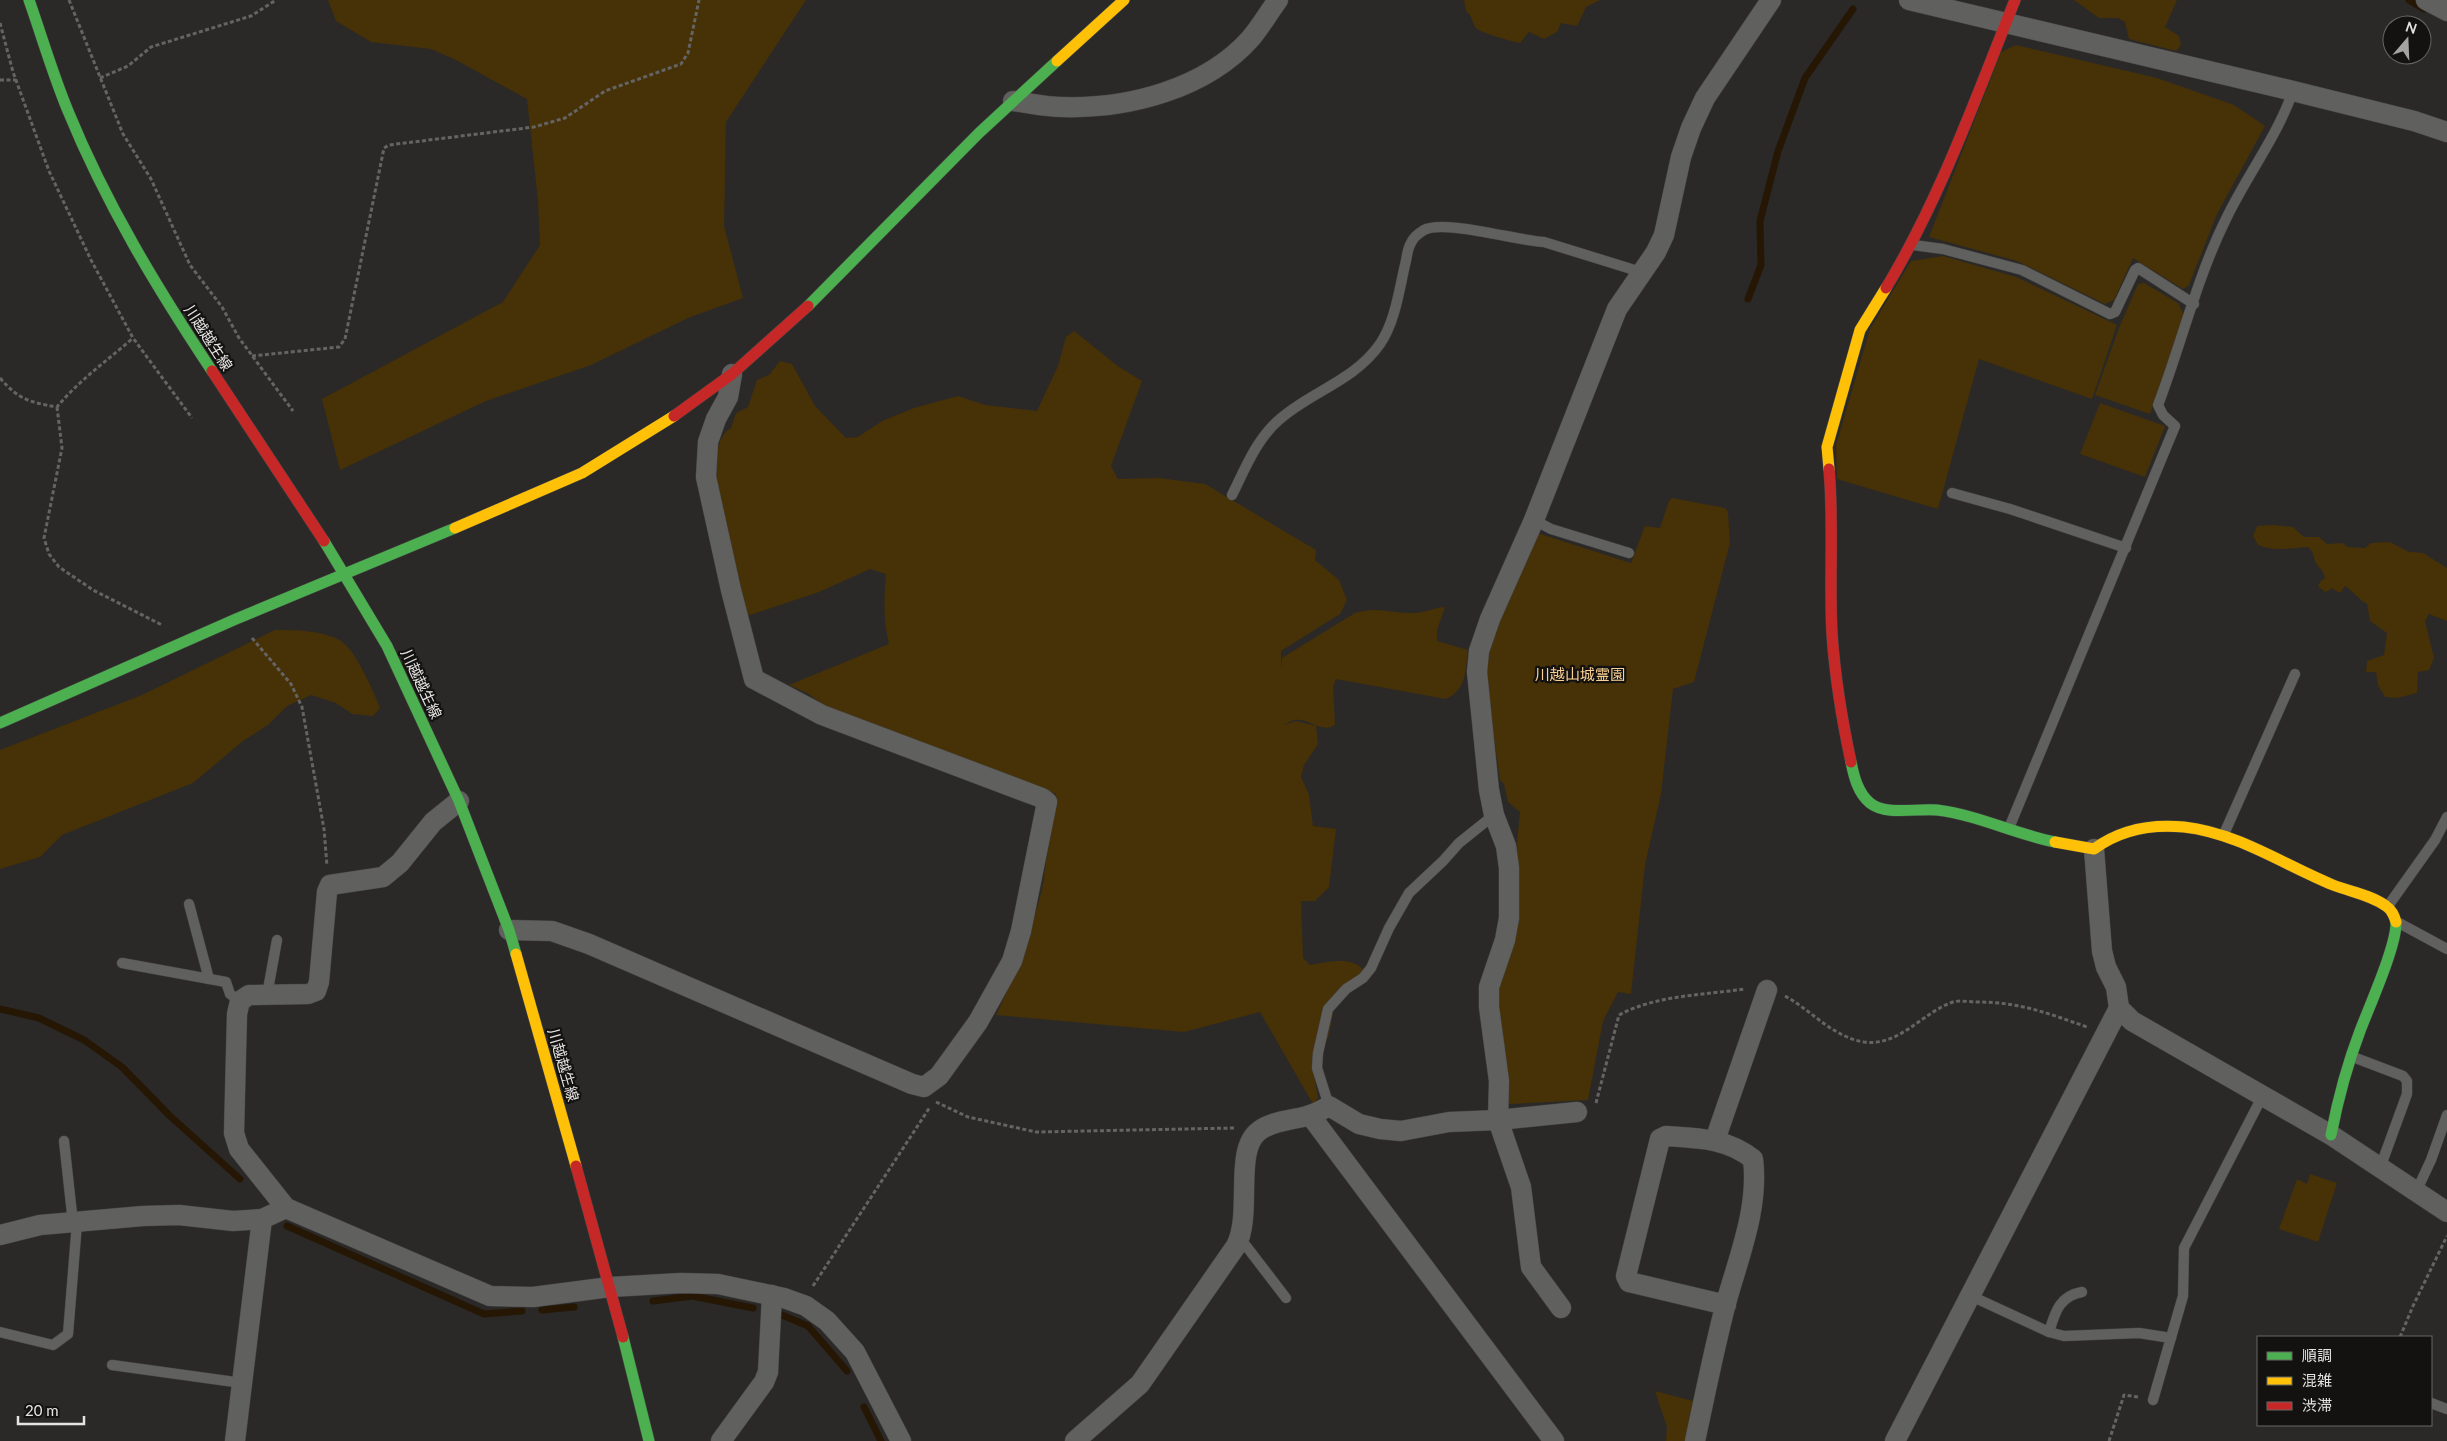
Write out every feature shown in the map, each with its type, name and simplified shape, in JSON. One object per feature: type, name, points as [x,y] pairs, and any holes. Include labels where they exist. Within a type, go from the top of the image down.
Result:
[{"type":"street","name":"川越越生線","points":[[29,0],[68,110],[105,192],[138,256],[346,575],[387,646],[459,801],[509,930],[610,1287],[650,1441]]},
{"type":"street","points":[[0,723],[236,619],[346,575],[582,473],[674,416],[732,374],[822,293],[1012,101],[1124,0]]},
{"type":"street","points":[[1012,101],[1062,107],[1098,105],[1127,101],[1190,84],[1222,63],[1251,38],[1278,0]]},
{"type":"street","points":[[1561,1308],[1531,1267],[1522,1188],[1498,1120],[1499,1081],[1489,1008],[1489,987],[1505,940],[1508,918],[1509,868],[1506,846],[1494,815],[1489,790],[1477,672],[1479,651],[1511,567],[1534,520],[1617,309],[1656,252],[1664,235],[1681,157],[1691,128],[1705,98],[1771,0]]},
{"type":"street","points":[[1909,0],[2414,120],[2447,132]]},
{"type":"street","points":[[2015,0],[1972,108],[1912,245],[1860,330],[1827,447],[1832,506],[1832,633],[1840,708],[1859,791],[1871,804],[1888,808],[1937,810],[1976,819],[2008,831],[2094,849],[2119,834],[2144,827],[2163,826],[2224,835],[2261,850],[2315,877],[2387,906],[2396,921],[2393,938],[2349,1056],[2338,1094],[2331,1136]]},
{"type":"street","points":[[2426,0],[2447,11]]},
{"type":"street","points":[[509,930],[552,931],[590,944],[912,1084],[924,1087],[939,1076],[978,1022],[1012,961],[1021,931],[1047,802],[1042,798],[822,715],[754,679],[731,590],[706,478],[708,442],[716,419],[728,397],[732,374]]},
{"type":"street","points":[[459,801],[433,822],[400,863],[383,877],[330,885],[327,892],[319,982],[316,991],[308,994],[249,995],[240,1002],[237,1014],[234,1134],[239,1149],[286,1208],[490,1296],[532,1297],[610,1287],[681,1283],[718,1284],[772,1295],[802,1304],[827,1321],[855,1352],[901,1441]]},
{"type":"street","points":[[1895,1441],[2119,1008],[2116,987],[2106,967],[2102,951],[2094,849]]},
{"type":"street","points":[[1715,1140],[1767,990]]},
{"type":"street","points":[[2119,1008],[2132,1021],[2331,1136],[2447,1212]]},
{"type":"street","points":[[1075,1441],[1140,1384],[1240,1238],[1244,1223],[1248,1147],[1260,1130],[1310,1115],[1328,1106],[1359,1124],[1380,1129],[1402,1131],[1449,1122],[1498,1120],[1577,1112]]},
{"type":"street","points":[[1310,1115],[1554,1441]]},
{"type":"street","points":[[1695,1441],[1726,1305],[1746,1233],[1756,1180],[1753,1159],[1740,1149],[1715,1140],[1666,1136],[1660,1139],[1626,1276],[1629,1282],[1726,1305]]},
{"type":"street","points":[[0,1235],[40,1226],[143,1216],[179,1215],[233,1221],[262,1219],[286,1208]]},
{"type":"street","points":[[235,1441],[262,1219]]},
{"type":"street","points":[[721,1441],[764,1382],[768,1372],[772,1295]]},
{"type":"lane","points":[[2008,831],[2175,426],[2163,415],[2158,406],[2226,219],[2286,111],[2293,91]]},
{"type":"lane","points":[[1232,496],[1250,457],[1267,431],[1280,418],[1345,378],[1366,360],[1380,344],[1390,324],[1411,243],[1426,229],[1445,227],[1528,242],[1544,242],[1641,272]]},
{"type":"lane","points":[[1912,245],[1943,249],[2022,270],[2110,314],[2115,312],[2135,270],[2138,268],[2194,304]]},
{"type":"lane","points":[[1952,493],[2010,509],[2126,548]]},
{"type":"lane","points":[[1534,520],[1551,529],[1628,553]]},
{"type":"lane","points":[[2224,835],[2295,674]]},
{"type":"lane","points":[[1328,1106],[1318,1068],[1318,1053],[1328,1009],[1371,968],[1389,928],[1409,893],[1443,862],[1459,843],[1494,815]]},
{"type":"lane","points":[[2387,906],[2435,840],[2447,817]]},
{"type":"lane","points":[[189,904],[209,979]]},
{"type":"lane","points":[[2396,921],[2447,949]]},
{"type":"lane","points":[[267,995],[277,940]]},
{"type":"lane","points":[[122,963],[226,982],[230,994],[240,1002]]},
{"type":"lane","points":[[2349,1056],[2402,1076],[2407,1081],[2407,1094],[2380,1168]]},
{"type":"lane","points":[[2153,1400],[2183,1296],[2184,1248],[2262,1096]]},
{"type":"lane","points":[[2416,1192],[2431,1160],[2447,1115]]},
{"type":"lane","points":[[0,1332],[53,1345],[68,1334],[75,1223],[64,1141]]},
{"type":"lane","points":[[1240,1238],[1286,1298]]},
{"type":"lane","points":[[2049,1332],[2056,1310],[2064,1298],[2082,1292]]},
{"type":"lane","points":[[1971,1296],[2049,1332],[2064,1336],[2139,1333],[2171,1338]]},
{"type":"lane","points":[[112,1365],[242,1383]]},
{"type":"lane","points":[[2432,1403],[2447,1409]]},
{"type":"path","points":[[69,0],[123,134],[151,179],[190,265],[222,307],[230,323],[252,356],[293,411]]},
{"type":"path","points":[[100,78],[128,66],[151,47],[250,16],[276,0]]},
{"type":"path","points":[[252,356],[339,347],[345,339],[384,148],[389,145],[534,127],[565,118],[605,92],[681,64],[688,53],[699,0]]},
{"type":"path","points":[[0,24],[16,80],[49,171],[91,260],[133,338],[192,418]]},
{"type":"path","points":[[0,80],[16,80]]},
{"type":"path","points":[[133,338],[93,374],[74,386],[57,407],[62,448],[44,538],[49,554],[59,567],[93,590],[189,640]]},
{"type":"path","points":[[0,378],[13,394],[33,403],[57,407]]},
{"type":"path","points":[[236,619],[291,684],[302,707],[324,829],[330,885]]},
{"type":"path","points":[[1577,1112],[1596,1103],[1619,1015],[1633,1007],[1650,1002],[1748,989],[1767,990],[1787,997],[1846,1037],[1863,1042],[1874,1042],[1895,1036],[1954,1002],[1992,1002],[2030,1007],[2107,1034]]},
{"type":"path","points":[[802,1304],[934,1100],[938,1105],[968,1117],[1036,1132],[1220,1128],[1260,1130]]},
{"type":"path","points":[[2400,1336],[2412,1306],[2447,1236]]},
{"type":"path","points":[[2109,1441],[2124,1395],[2153,1400]]},
{"type":"green space","points":[[328,0],[806,0],[726,122],[724,226],[743,298],[688,318],[591,365],[486,401],[340,470],[322,399],[503,302],[540,245],[538,200],[527,99],[456,60],[431,49],[371,42],[336,21]]},
{"type":"green space","points":[[1464,0],[1600,0],[1586,7],[1577,26],[1561,23],[1557,32],[1544,39],[1529,32],[1520,43],[1478,30],[1466,11]]},
{"type":"green space","points":[[2074,0],[2177,0],[2165,27],[2179,36],[2181,45],[2176,51],[2129,39],[2125,22],[2118,18],[2099,18]]},
{"type":"green space","points":[[2016,45],[2157,78],[2234,105],[2265,126],[2217,214],[2189,285],[2183,289],[2133,258],[2114,300],[2105,304],[2017,261],[1929,237],[2001,52]]},
{"type":"green space","points":[[1943,256],[2016,277],[2117,325],[2092,399],[1979,359],[1938,509],[1837,479],[1836,445],[1870,329],[1911,261]]},
{"type":"green space","points":[[2144,283],[2178,303],[2184,315],[2150,414],[2095,395],[2119,328],[2138,284]]},
{"type":"green space","points":[[1074,331],[1119,367],[1142,381],[1111,466],[1118,479],[1159,478],[1205,484],[1316,550],[1315,560],[1339,580],[1347,600],[1340,614],[1281,651],[1281,670],[1282,658],[1355,613],[1370,610],[1414,613],[1445,607],[1437,630],[1437,641],[1468,650],[1464,679],[1458,690],[1446,699],[1336,679],[1333,686],[1335,725],[1325,728],[1305,721],[1295,720],[1284,725],[1296,721],[1316,726],[1318,744],[1304,765],[1301,777],[1309,795],[1313,826],[1336,829],[1329,887],[1315,901],[1301,901],[1303,958],[1310,965],[1332,961],[1354,963],[1365,972],[1341,992],[1334,1009],[1326,1042],[1314,1055],[1312,1065],[1318,1098],[1313,1104],[1260,1012],[1184,1032],[996,1015],[1022,960],[1042,890],[1056,794],[903,739],[827,707],[807,693],[789,685],[889,644],[884,609],[886,574],[870,569],[819,592],[747,616],[715,472],[719,443],[731,428],[736,413],[748,407],[757,380],[769,375],[780,361],[792,364],[815,406],[846,438],[858,437],[882,421],[914,408],[958,396],[985,405],[1037,411],[1058,366],[1066,337]]},
{"type":"green space","points":[[2100,403],[2165,426],[2145,477],[2080,454]]},
{"type":"green space","name":"川越山城霊園","points":[[1672,498],[1725,508],[1728,512],[1730,543],[1694,682],[1673,689],[1661,794],[1645,865],[1631,994],[1618,992],[1603,1021],[1588,1100],[1509,1104],[1505,1049],[1495,1003],[1520,812],[1508,802],[1504,784],[1500,780],[1485,671],[1488,652],[1534,532],[1631,563],[1645,526],[1660,528],[1669,501]]},
{"type":"green space","points":[[2257,526],[2293,527],[2304,537],[2319,537],[2327,544],[2343,543],[2347,547],[2365,548],[2371,543],[2390,542],[2409,552],[2423,553],[2447,568],[2447,621],[2429,614],[2425,621],[2434,658],[2429,670],[2418,672],[2417,693],[2397,698],[2385,697],[2378,685],[2376,672],[2366,672],[2367,661],[2384,655],[2387,633],[2370,621],[2367,604],[2345,586],[2340,593],[2331,588],[2325,592],[2318,586],[2325,578],[2323,571],[2316,563],[2308,547],[2277,549],[2258,545],[2253,536]]},
{"type":"green space","points":[[275,630],[317,633],[334,637],[341,641],[358,661],[380,708],[373,716],[352,714],[336,703],[311,695],[287,706],[268,725],[243,741],[193,783],[62,835],[40,857],[0,869],[0,750],[142,695]]},
{"type":"green space","points":[[2310,1174],[2337,1183],[2318,1242],[2279,1229],[2297,1179],[2307,1184]]},
{"type":"green space","points":[[1655,1391],[1697,1402],[1687,1441],[1666,1441],[1667,1427]]},
{"type":"waterway","points":[[2409,0],[2424,9]]},
{"type":"waterway","points":[[1748,299],[1761,265],[1760,221],[1778,151],[1805,78],[1853,9]]},
{"type":"waterway","points":[[0,1009],[39,1018],[84,1040],[122,1067],[170,1116],[240,1179]]},
{"type":"waterway","points":[[287,1226],[484,1314],[522,1311]]},
{"type":"waterway","points":[[653,1301],[692,1296],[753,1308]]},
{"type":"waterway","points":[[542,1310],[574,1307]]},
{"type":"waterway","points":[[782,1315],[808,1326],[847,1371]]},
{"type":"waterway","points":[[864,1407],[881,1441]]},
{"type":"traffic: fast","points":[[29,0],[52,70],[99,179],[152,277],[212,371]]},
{"type":"traffic: fast","points":[[808,306],[979,133],[1057,61]]},
{"type":"traffic: fast","points":[[0,723],[236,619],[455,528]]},
{"type":"traffic: fast","points":[[324,541],[387,646],[459,801],[509,930],[516,954]]},
{"type":"traffic: fast","points":[[1851,762],[1860,790],[1866,799],[1877,807],[1902,811],[1937,810],[1952,812],[2055,842]]},
{"type":"traffic: fast","points":[[2331,1135],[2347,1069],[2387,960],[2396,922]]},
{"type":"traffic: fast","points":[[623,1337],[649,1441]]},
{"type":"traffic: slow","points":[[1057,61],[1124,0]]},
{"type":"traffic: slow","points":[[1829,469],[1827,447],[1860,330],[1886,288]]},
{"type":"traffic: slow","points":[[455,528],[582,473],[674,416]]},
{"type":"traffic: slow","points":[[2055,842],[2094,849],[2104,842],[2137,829],[2172,826],[2204,830],[2242,843],[2333,885],[2374,899],[2390,909],[2396,922]]},
{"type":"traffic: slow","points":[[516,954],[576,1166]]},
{"type":"traffic: jam","points":[[1886,288],[1940,183],[2015,0]]},
{"type":"traffic: jam","points":[[674,416],[732,374],[808,306]]},
{"type":"traffic: jam","points":[[212,371],[324,541]]},
{"type":"traffic: jam","points":[[1829,469],[1832,634],[1839,698],[1851,762]]},
{"type":"traffic: jam","points":[[576,1166],[623,1337]]}]
